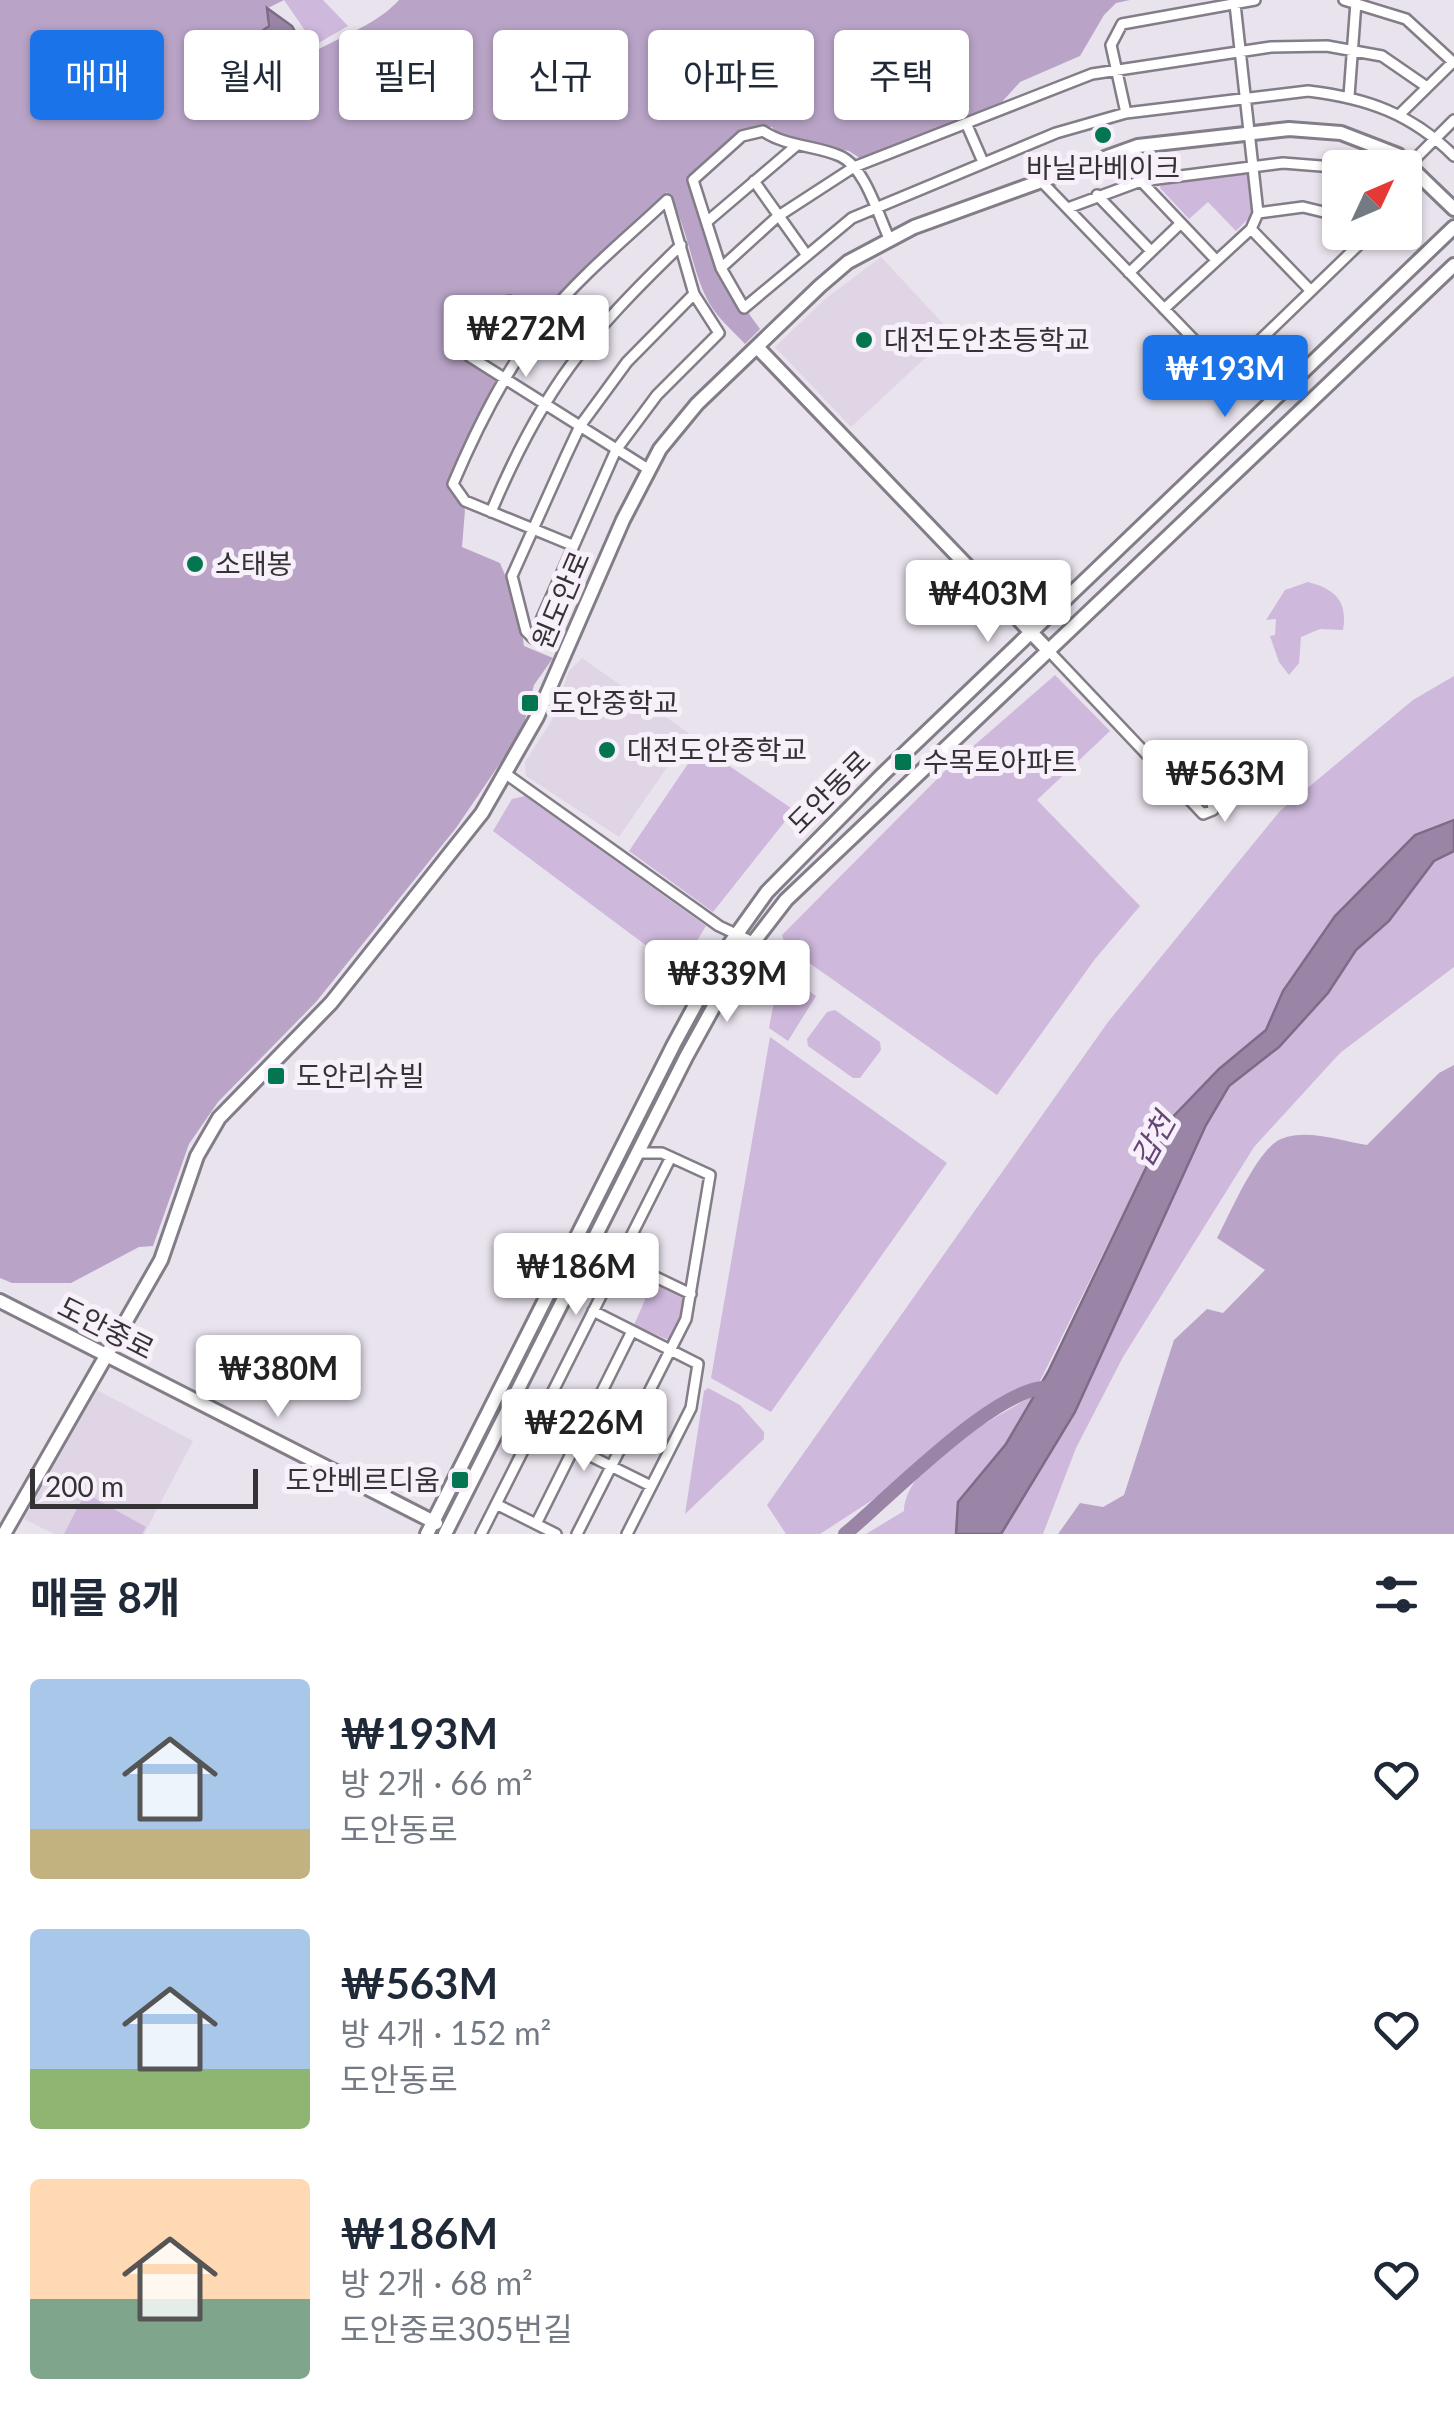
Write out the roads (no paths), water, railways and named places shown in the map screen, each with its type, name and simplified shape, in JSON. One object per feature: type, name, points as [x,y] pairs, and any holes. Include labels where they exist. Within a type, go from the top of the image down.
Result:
[{"type":"main road","name":"원도안로","points":[[4,1534],[161,1260],[197,1156],[219,1118],[331,1003],[482,813],[537,717],[648,468],[688,414],[834,274],[889,238],[1039,179],[1138,146],[1288,129],[1341,133],[1388,150]]},
{"type":"main road","name":"원도안로","points":[[1422,177],[1454,209]]},
{"type":"main road","name":"도안동로","points":[[430,1528],[674,1044],[735,934],[813,842],[1454,227]]},
{"type":"main road","name":"도안동로","points":[[450,1532],[636,1153],[753,942],[786,900],[1454,264]]},
{"type":"main road","points":[[756,347],[1047,650]]},
{"type":"main road","name":"도안중로","points":[[0,1301],[430,1528],[450,1532]]},
{"type":"street","points":[[1126,112],[1111,40],[1122,24],[1255,0]]},
{"type":"street","points":[[1344,0],[1406,20],[1454,62],[1400,114]]},
{"type":"street","points":[[1349,96],[1356,2]]},
{"type":"street","points":[[1164,309],[1251,228],[1258,214],[1235,4]]},
{"type":"street","points":[[722,268],[778,217],[854,167],[1039,92],[1116,69],[1301,45],[1382,56],[1427,87]]},
{"type":"street","points":[[889,238],[874,206],[854,167],[841,156],[754,131],[734,143],[694,180],[722,268],[744,308],[830,232],[874,206],[983,162],[1126,112],[1308,91],[1349,96],[1400,114],[1454,156]]},
{"type":"street","points":[[1422,152],[1454,120]]},
{"type":"street","points":[[966,123],[983,162]]},
{"type":"street","points":[[709,220],[797,146]]},
{"type":"street","points":[[1068,208],[1141,181],[1251,167],[1322,164]]},
{"type":"street","points":[[1039,179],[1226,373],[1353,250]]},
{"type":"street","points":[[754,181],[806,254]]},
{"type":"street","points":[[1141,181],[1216,260]]},
{"type":"street","points":[[1097,195],[1151,251]]},
{"type":"street","points":[[572,545],[533,528],[465,501],[453,484],[504,378],[549,314],[668,200],[694,294],[719,333],[657,395],[616,450],[533,638],[526,632],[512,576],[533,528],[580,426],[627,362],[694,294]]},
{"type":"street","points":[[1258,214],[1303,208],[1322,212]]},
{"type":"street","points":[[1129,272],[1181,222]]},
{"type":"street","points":[[1251,228],[1311,291]]},
{"type":"street","points":[[491,512],[542,402],[600,324],[681,244]]},
{"type":"street","points":[[549,314],[509,300],[470,356],[648,468]]},
{"type":"street","points":[[1047,650],[1181,787]]},
{"type":"street","points":[[506,774],[735,934],[753,942]]},
{"type":"street","points":[[648,1132],[667,1155]]},
{"type":"street","points":[[577,1534],[686,1320],[710,1174],[667,1155],[636,1153]]},
{"type":"street","points":[[481,1534],[620,1260],[667,1155]]},
{"type":"street","points":[[620,1260],[690,1294]]},
{"type":"street","points":[[594,1312],[698,1364],[691,1408],[627,1534]]},
{"type":"street","points":[[536,1524],[632,1331]]},
{"type":"street","points":[[534,1428],[651,1486]]},
{"type":"street","points":[[496,1504],[556,1534]]},
{"type":"waterway","points":[[845,1534],[976,1422],[1031,1390],[1053,1388]]},
{"type":"place","name":"바닐라베이크","points":[[1103,135]]},
{"type":"place","name":"대전도안초등학교","points":[[864,340]]},
{"type":"place","name":"소태봉","points":[[195,564]]},
{"type":"place","name":"도안중학교","points":[[530,703]]},
{"type":"place","name":"대전도안중학교","points":[[607,750]]},
{"type":"place","name":"수목토아파트","points":[[903,762]]},
{"type":"place","name":"도안리슈빌","points":[[276,1076]]},
{"type":"place","name":"도안베르디움","points":[[460,1480]]},
{"type":"water label","name":"갑천","points":[[1154,1140]]}]
